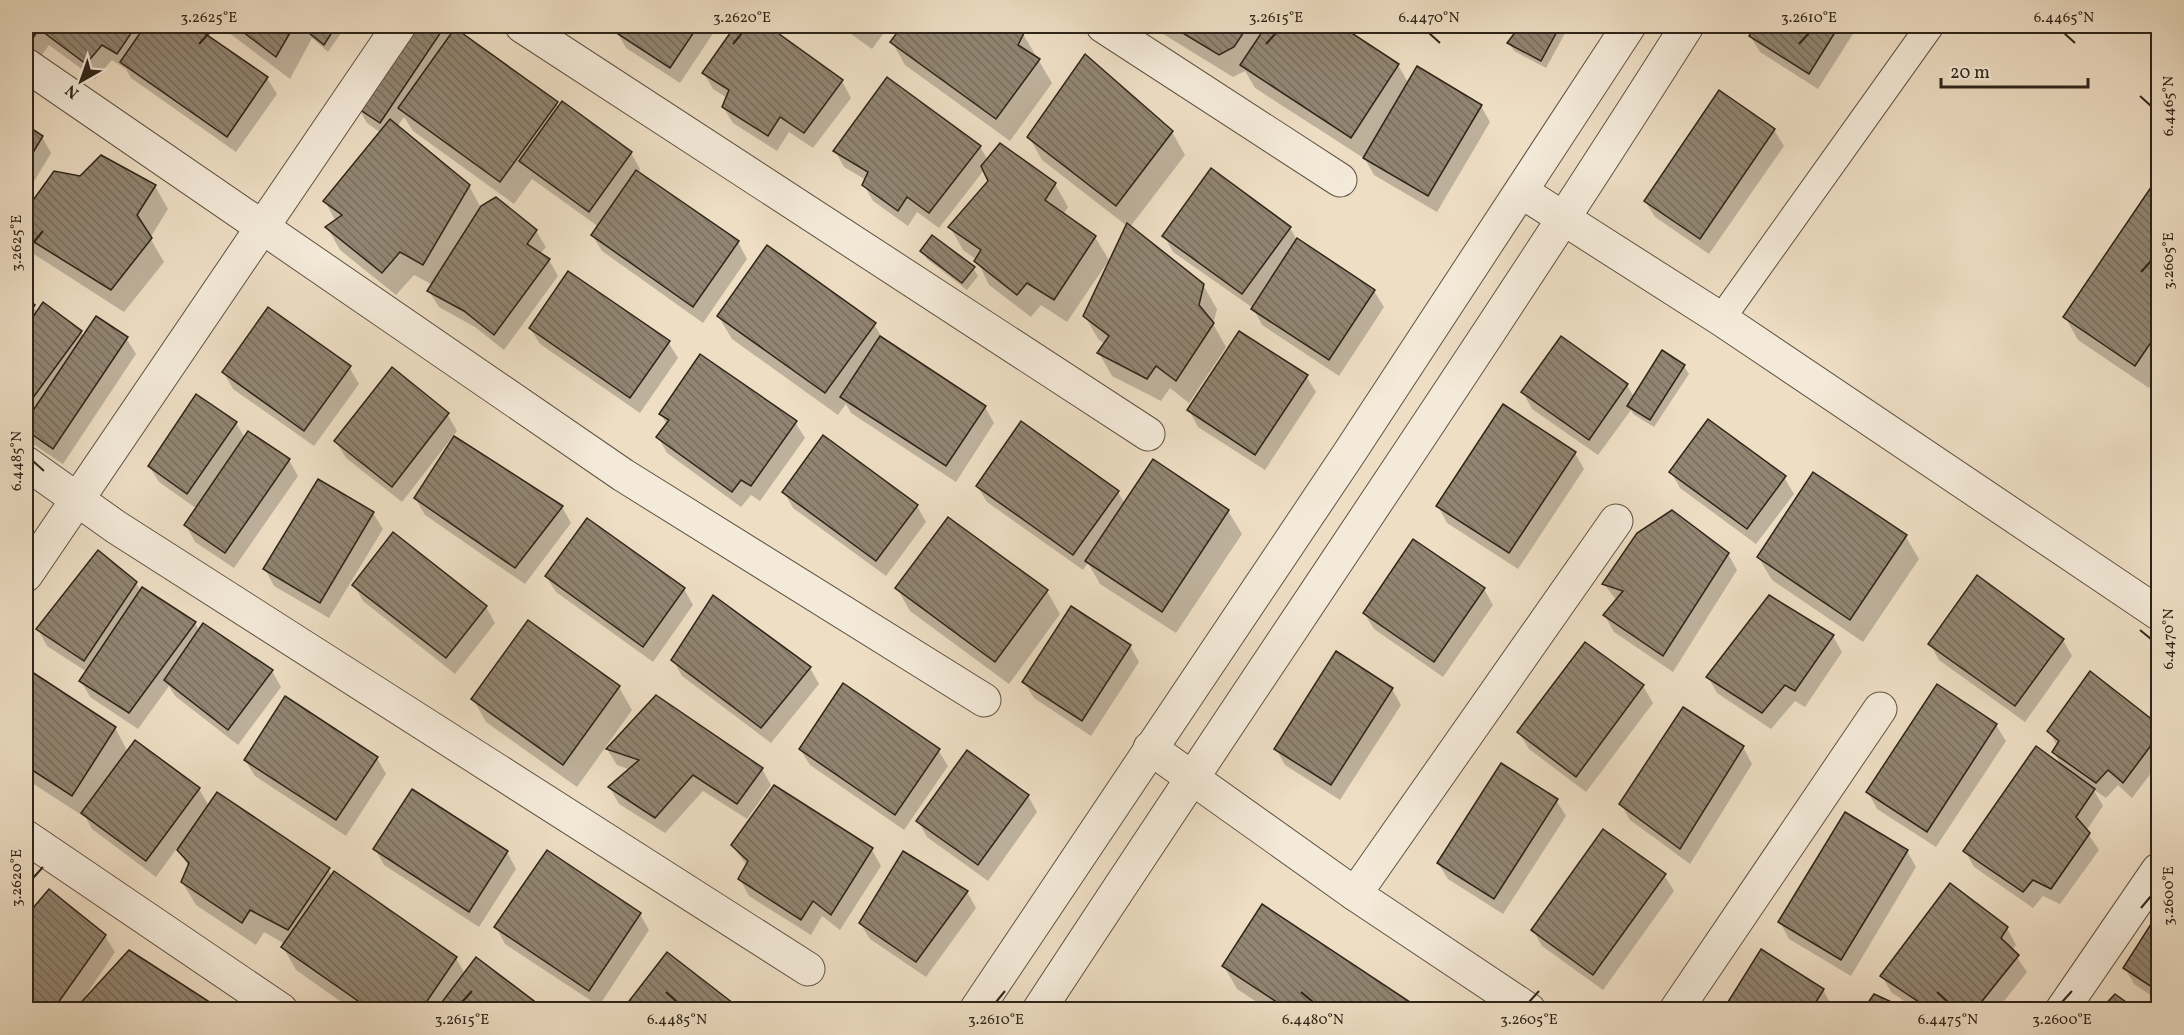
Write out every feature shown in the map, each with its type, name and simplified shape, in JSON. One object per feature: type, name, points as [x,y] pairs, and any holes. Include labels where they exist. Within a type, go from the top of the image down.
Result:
[{"type":"street","points":[[26,575],[399,26]]},
{"type":"street","points":[[522,26],[1148,434]]},
{"type":"street","points":[[1103,26],[1340,180]]},
{"type":"street","points":[[976,1010],[1348,455],[1629,26]]},
{"type":"street","points":[[1038,1010],[1190,778],[1391,483],[1566,217],[1687,26]]},
{"type":"street","points":[[26,65],[623,475],[984,700]]},
{"type":"street","points":[[1522,192],[1566,217],[1721,319],[2158,613]]},
{"type":"street","points":[[1348,455],[1391,483]]},
{"type":"street","points":[[26,462],[77,499],[808,969]]},
{"type":"street","points":[[1355,894],[1616,521]]},
{"type":"street","points":[[1676,1010],[1880,709]]},
{"type":"street","points":[[1150,748],[1355,894],[1529,1010]]},
{"type":"street","points":[[26,837],[281,1010]]},
{"type":"street","points":[[2062,1010],[2158,870]]},
{"type":"lane","points":[[1721,319],[1930,26]]},
{"type":"building","points":[[26,26],[136,26],[117,54],[102,45],[86,64],[39,29],[29,44],[26,42]]},
{"type":"building","points":[[145,26],[194,26],[268,77],[227,137],[120,62]]},
{"type":"building","points":[[235,26],[294,26],[276,57]]},
{"type":"building","points":[[300,26],[336,26],[324,45]]},
{"type":"building","points":[[411,26],[445,26],[380,123],[356,107]]},
{"type":"building","points":[[619,26],[698,26],[670,68],[615,32]]},
{"type":"building","points":[[735,26],[768,26],[843,80],[804,133],[780,117],[768,136],[722,107],[729,90],[702,73]]},
{"type":"building","points":[[851,26],[868,26],[862,33]]},
{"type":"building","points":[[902,26],[1014,26],[1024,33],[1018,45],[1040,59],[996,119],[890,42]]},
{"type":"building","points":[[1171,26],[1248,26],[1234,47],[1219,55]]},
{"type":"building","points":[[1266,26],[1341,26],[1399,64],[1351,138],[1240,65]]},
{"type":"building","points":[[1520,26],[1560,26],[1541,61],[1507,43]]},
{"type":"building","points":[[1755,26],[1839,26],[1809,74],[1749,36]]},
{"type":"building","points":[[455,28],[558,102],[500,182],[398,108]]},
{"type":"building","points":[[1085,54],[1173,131],[1116,206],[1027,137]]},
{"type":"building","points":[[1417,66],[1482,105],[1428,196],[1363,158]]},
{"type":"building","points":[[887,77],[981,146],[929,213],[907,197],[898,211],[862,185],[868,172],[833,151]]},
{"type":"building","points":[[1719,90],[1775,129],[1700,239],[1644,201]]},
{"type":"building","points":[[562,101],[632,152],[589,212],[519,161]]},
{"type":"building","points":[[390,119],[470,185],[423,265],[400,252],[382,273],[325,227],[342,215],[323,201]]},
{"type":"building","points":[[26,125],[43,136],[26,164]]},
{"type":"building","points":[[1000,143],[1056,183],[1045,200],[1096,236],[1054,300],[1027,283],[1017,295],[974,261],[981,250],[948,227],[988,181],[981,166]]},
{"type":"building","points":[[101,155],[156,185],[137,215],[152,238],[111,290],[26,237],[26,210],[54,171],[80,176]]},
{"type":"building","points":[[1211,168],[1291,227],[1242,294],[1162,236]]},
{"type":"building","points":[[636,170],[739,241],[693,307],[591,235]]},
{"type":"building","points":[[2158,177],[2158,332],[2135,366],[2063,317]]},
{"type":"building","points":[[496,197],[537,230],[527,244],[550,259],[494,335],[464,311],[427,291],[481,206]]},
{"type":"building","points":[[1127,223],[1204,284],[1199,305],[1214,323],[1176,381],[1156,366],[1147,379],[1097,353],[1109,336],[1083,316]]},
{"type":"building","points":[[932,235],[975,267],[962,283],[920,251]]},
{"type":"building","points":[[1297,238],[1375,290],[1329,360],[1251,309]]},
{"type":"building","points":[[767,245],[876,323],[825,393],[717,316]]},
{"type":"building","points":[[568,271],[670,341],[630,398],[529,328]]},
{"type":"building","points":[[26,298],[35,305],[26,319]]},
{"type":"building","points":[[43,302],[82,331],[27,406],[26,327]]},
{"type":"building","points":[[268,307],[351,366],[304,431],[222,372]]},
{"type":"building","points":[[96,316],[128,337],[53,449],[26,430],[26,421]]},
{"type":"building","points":[[1239,331],[1308,375],[1255,455],[1187,410]]},
{"type":"building","points":[[880,336],[986,406],[946,466],[840,397]]},
{"type":"building","points":[[1561,336],[1628,384],[1589,440],[1521,392]]},
{"type":"building","points":[[1662,350],[1685,365],[1650,420],[1627,406]]},
{"type":"building","points":[[700,354],[797,421],[751,486],[741,480],[732,492],[656,437],[669,420],[659,414]]},
{"type":"building","points":[[392,367],[449,413],[392,487],[334,441]]},
{"type":"building","points":[[196,394],[237,422],[187,494],[148,466]]},
{"type":"building","points":[[1503,404],[1576,452],[1509,553],[1436,506]]},
{"type":"building","points":[[1708,419],[1786,476],[1747,529],[1669,472]]},
{"type":"building","points":[[1021,421],[1119,491],[1073,555],[976,486]]},
{"type":"building","points":[[248,431],[290,459],[225,553],[184,525]]},
{"type":"building","points":[[823,435],[918,505],[876,561],[782,492]]},
{"type":"building","points":[[454,436],[563,506],[515,568],[414,498]]},
{"type":"building","points":[[1153,459],[1229,510],[1162,612],[1085,561]]},
{"type":"building","points":[[1813,472],[1907,535],[1850,620],[1757,557]]},
{"type":"building","points":[[318,479],[374,512],[320,603],[263,569]]},
{"type":"building","points":[[1672,510],[1729,553],[1663,656],[1603,615],[1623,591],[1602,584],[1637,533]]},
{"type":"building","points":[[948,517],[1048,590],[995,662],[895,588]]},
{"type":"building","points":[[587,518],[685,588],[643,647],[545,576]]},
{"type":"building","points":[[393,532],[487,606],[446,658],[352,585]]},
{"type":"building","points":[[1413,539],[1485,588],[1434,662],[1363,613]]},
{"type":"building","points":[[98,550],[137,582],[84,661],[36,629]]},
{"type":"building","points":[[1977,575],[2064,639],[2015,706],[1928,644]]},
{"type":"building","points":[[142,587],[196,622],[129,713],[79,681]]},
{"type":"building","points":[[713,595],[811,667],[761,728],[671,660]]},
{"type":"building","points":[[1769,595],[1834,635],[1795,691],[1785,685],[1762,713],[1706,677]]},
{"type":"building","points":[[1071,606],[1131,645],[1082,721],[1022,682]]},
{"type":"building","points":[[528,620],[620,686],[563,765],[471,699]]},
{"type":"building","points":[[203,623],[273,670],[228,730],[164,680]]},
{"type":"building","points":[[1585,642],[1644,685],[1576,777],[1517,732]]},
{"type":"building","points":[[1336,651],[1393,688],[1331,785],[1274,749]]},
{"type":"building","points":[[26,668],[116,727],[72,796],[26,766]]},
{"type":"building","points":[[2090,671],[2158,724],[2158,736],[2123,783],[2108,770],[2096,783],[2052,752],[2059,741],[2047,731]]},
{"type":"building","points":[[843,683],[940,749],[895,815],[799,749]]},
{"type":"building","points":[[1937,684],[1997,724],[1927,832],[1866,792]]},
{"type":"building","points":[[656,695],[763,768],[737,804],[693,775],[655,818],[608,787],[639,760],[606,749]]},
{"type":"building","points":[[285,696],[378,757],[336,820],[244,760]]},
{"type":"building","points":[[1683,707],[1744,746],[1680,849],[1619,804]]},
{"type":"building","points":[[135,740],[200,788],[146,861],[81,813]]},
{"type":"building","points":[[2036,746],[2095,789],[2076,817],[2090,833],[2051,889],[2033,880],[2023,892],[1963,851]]},
{"type":"building","points":[[967,750],[1029,795],[978,865],[916,821]]},
{"type":"building","points":[[1501,763],[1558,799],[1494,899],[1437,863]]},
{"type":"building","points":[[774,785],[873,848],[831,915],[813,901],[801,920],[738,879],[748,861],[731,845]]},
{"type":"building","points":[[412,789],[508,851],[469,912],[373,849]]},
{"type":"building","points":[[217,792],[330,868],[288,930],[250,910],[242,923],[181,882],[189,863],[177,850]]},
{"type":"building","points":[[1845,812],[1908,850],[1841,960],[1778,922]]},
{"type":"building","points":[[1603,829],[1666,874],[1593,975],[1531,930]]},
{"type":"building","points":[[547,850],[641,913],[589,991],[494,927]]},
{"type":"building","points":[[903,851],[968,891],[916,962],[859,923]]},
{"type":"building","points":[[334,871],[457,957],[421,1010],[371,1010],[281,947]]},
{"type":"building","points":[[1950,883],[2008,927],[2001,938],[2019,955],[1975,1010],[1931,1010],[1880,976]]},
{"type":"building","points":[[49,889],[106,935],[53,1010],[40,1010],[26,999],[26,909],[33,908]]},
{"type":"building","points":[[1262,904],[1422,1010],[1289,1010],[1222,966]]},
{"type":"building","points":[[2158,913],[2158,991],[2123,968]]},
{"type":"building","points":[[1761,949],[1824,989],[1811,1010],[1723,1010]]},
{"type":"building","points":[[129,950],[222,1010],[74,1010]]},
{"type":"building","points":[[667,952],[738,1007],[633,1010],[626,1005]]},
{"type":"building","points":[[476,957],[546,1010],[436,1010]]},
{"type":"building","points":[[1874,994],[1909,1010],[1863,1010]]},
{"type":"building","points":[[2115,994],[2137,1010],[2100,1010]]},
{"type":"building","points":[[604,1002],[614,1010],[599,1010]]}]
